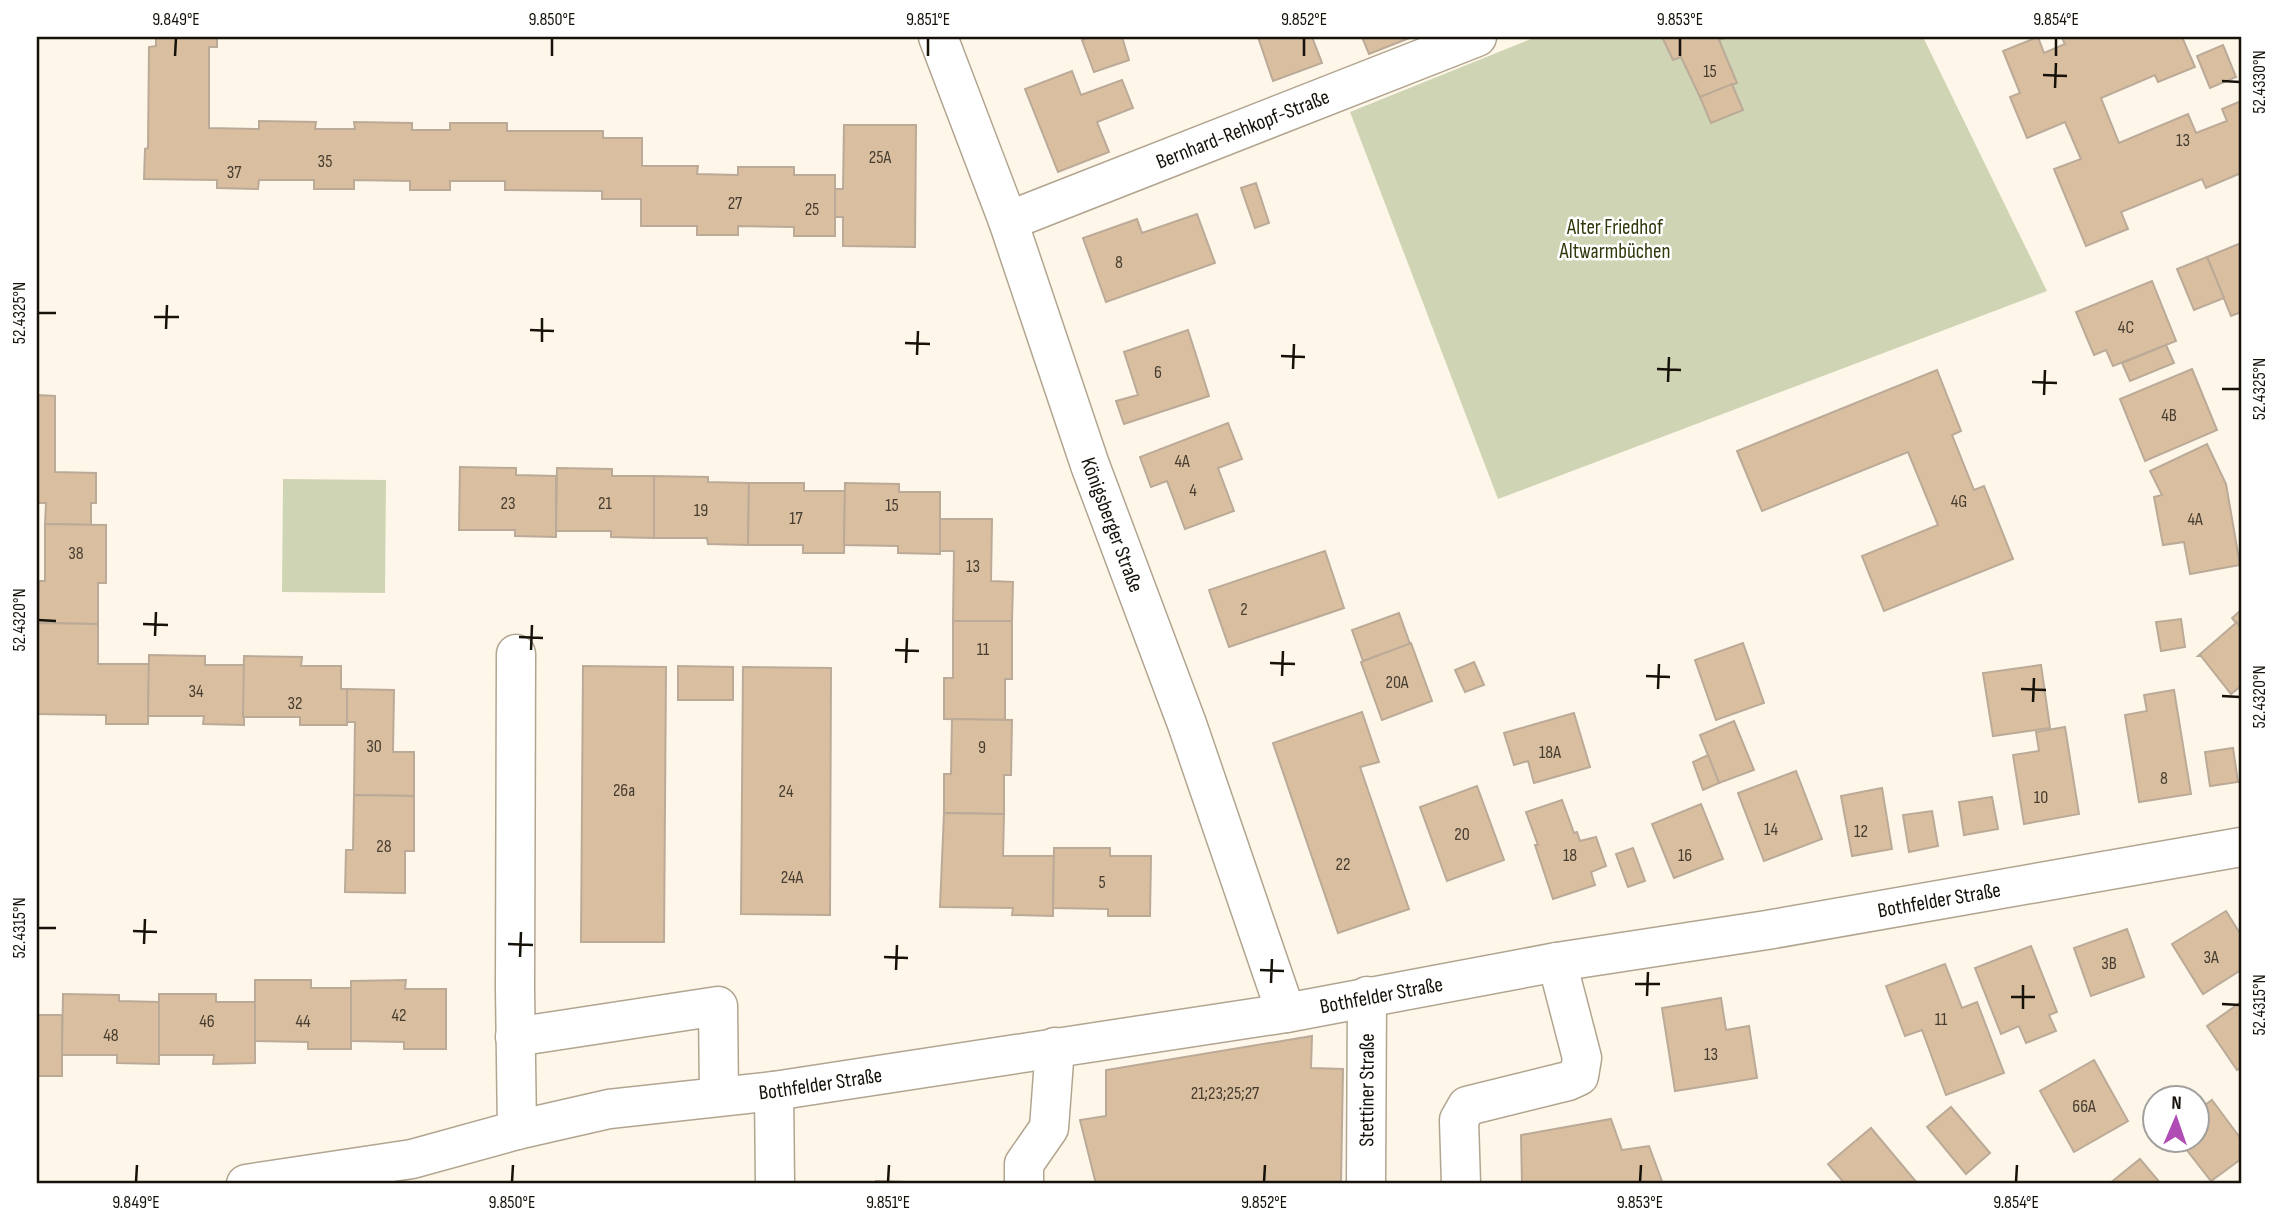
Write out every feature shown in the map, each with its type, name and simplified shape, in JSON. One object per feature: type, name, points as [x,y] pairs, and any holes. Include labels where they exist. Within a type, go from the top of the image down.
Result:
[{"type":"street","name":"Königsberger Straße","points":[[938,37],[1008,221],[1090,465],[1191,737],[1286,1013]]},
{"type":"street","name":"Bernhard-Rehkopf-Straße","points":[[1008,221],[1477,37]]},
{"type":"street","points":[[516,654],[517,1130]]},
{"type":"street","name":"Bothfelder Straße","points":[[247,1184],[412,1159],[517,1130],[609,1110],[774,1091],[1286,1013],[1557,962],[1767,930],[2241,847]]},
{"type":"street","points":[[1461,1184],[1460,1120],[1467,1106],[1568,1082],[1579,1076],[1582,1058],[1557,962]]},
{"type":"street","name":"Stettiner Straße","points":[[1366,1184],[1367,996]]},
{"type":"street","points":[[515,1037],[718,1006],[719,1096]]},
{"type":"street","points":[[1024,1184],[1024,1164],[1049,1128],[1055,1047]]},
{"type":"street","points":[[774,1091],[775,1184]]},
{"type":"green space","name":"Alter Friedhof Altwarmbüchen","points":[[1536,37],[1923,37],[2047,291],[1498,499],[1350,112]]},
{"type":"green space","points":[[283,479],[386,480],[385,593],[282,592]]},
{"type":"building","points":[[156,37],[217,37],[217,47],[209,47],[209,128],[259,129],[259,121],[316,122],[315,129],[355,129],[354,122],[412,123],[412,130],[450,130],[450,123],[507,123],[507,131],[603,131],[603,138],[642,138],[642,166],[698,166],[697,174],[738,175],[738,167],[794,167],[794,175],[835,175],[835,236],[794,236],[794,227],[738,226],[738,235],[697,235],[697,226],[641,226],[641,199],[602,199],[602,191],[505,190],[505,181],[450,181],[450,190],[410,190],[410,181],[354,180],[354,189],[314,189],[314,180],[259,180],[258,189],[217,188],[217,180],[144,179],[145,149],[148,148],[149,47],[156,46]]},
{"type":"building","points":[[1091,37],[1122,37],[1129,60],[1094,72],[1082,40]]},
{"type":"building","points":[[1258,37],[1312,37],[1322,63],[1273,81]]},
{"type":"building","points":[[1362,37],[1412,37],[1369,54]]},
{"type":"building","points":[[1662,37],[1727,37],[1719,40],[1737,83],[1700,97],[1681,57],[1673,60]]},
{"type":"building","points":[[2038,37],[2044,53],[2065,44],[2062,38],[2065,37],[2182,37],[2195,67],[2158,82],[2155,75],[2101,98],[2119,143],[2188,114],[2196,133],[2227,121],[2222,109],[2241,101],[2241,173],[2206,188],[2202,179],[2121,212],[2128,229],[2086,246],[2054,169],[2081,159],[2065,122],[2027,138],[2010,97],[2020,93],[2003,51]]},
{"type":"building","points":[[2223,45],[2236,77],[2210,88],[2197,56]]},
{"type":"building","points":[[1072,71],[1081,95],[1122,80],[1133,108],[1097,122],[1109,152],[1058,172],[1025,89]]},
{"type":"building","points":[[1732,84],[1743,110],[1711,123],[1700,97]]},
{"type":"building","points":[[844,125],[916,125],[915,247],[843,246],[843,217],[835,217],[835,189],[843,189]]},
{"type":"building","points":[[1256,183],[1269,223],[1255,228],[1241,188]]},
{"type":"building","points":[[1197,214],[1215,263],[1106,302],[1083,238],[1137,219],[1142,233]]},
{"type":"building","points":[[2241,243],[2241,312],[2231,316],[2207,257]]},
{"type":"building","points":[[2207,257],[2224,298],[2194,310],[2177,269]]},
{"type":"building","points":[[2152,281],[2176,341],[2113,366],[2106,350],[2094,355],[2076,312]]},
{"type":"building","points":[[1188,330],[1209,396],[1124,424],[1116,401],[1138,395],[1124,352]]},
{"type":"building","points":[[2166,345],[2174,363],[2130,381],[2122,363]]},
{"type":"building","points":[[2192,369],[2217,430],[2145,461],[2120,399]]},
{"type":"building","points":[[1937,370],[1961,431],[1952,435],[1974,490],[1984,486],[2013,559],[1884,611],[1862,556],[1938,525],[1908,452],[1762,511],[1737,451]]},
{"type":"building","points":[[37,395],[55,396],[55,472],[96,473],[96,503],[91,503],[91,525],[45,524],[46,503],[37,503]]},
{"type":"building","points":[[1228,423],[1242,459],[1218,468],[1234,511],[1185,529],[1167,481],[1151,487],[1140,457]]},
{"type":"building","points":[[2207,444],[2226,484],[2240,565],[2190,574],[2184,542],[2163,545],[2154,497],[2162,495],[2150,471]]},
{"type":"building","points":[[460,467],[516,468],[516,475],[556,476],[556,537],[515,536],[515,530],[459,530]]},
{"type":"building","points":[[557,468],[612,469],[612,476],[654,476],[654,538],[611,537],[611,531],[556,531]]},
{"type":"building","points":[[654,476],[708,477],[708,482],[749,483],[748,545],[708,544],[707,538],[654,538]]},
{"type":"building","points":[[749,483],[804,483],[804,491],[845,491],[844,553],[803,553],[803,545],[748,545]]},
{"type":"building","points":[[845,483],[899,484],[899,492],[940,492],[940,554],[898,553],[898,546],[844,545]]},
{"type":"building","points":[[940,519],[992,519],[991,581],[1013,582],[1012,621],[953,621],[954,551],[940,551]]},
{"type":"building","points":[[45,524],[106,525],[106,583],[98,583],[98,624],[38,623],[39,581],[45,581]]},
{"type":"building","points":[[1325,551],[1344,608],[1229,647],[1209,590]]},
{"type":"building","points":[[2241,610],[2241,629],[2232,618]]},
{"type":"building","points":[[1399,613],[1410,644],[1363,661],[1352,630]]},
{"type":"building","points":[[2181,619],[2185,647],[2161,651],[2156,622]]},
{"type":"building","points":[[953,621],[1012,621],[1012,679],[1005,679],[1005,720],[944,719],[944,678],[953,678]]},
{"type":"building","points":[[2237,622],[2241,629],[2241,686],[2231,694],[2201,656],[2198,656]]},
{"type":"building","points":[[38,623],[98,624],[98,664],[149,664],[148,724],[106,724],[106,715],[37,714]]},
{"type":"building","points":[[1411,643],[1432,701],[1382,720],[1361,662]]},
{"type":"building","points":[[1743,643],[1764,703],[1716,720],[1695,660]]},
{"type":"building","points":[[149,655],[205,656],[205,665],[244,665],[244,725],[203,724],[204,716],[148,716]]},
{"type":"building","points":[[244,656],[302,657],[301,666],[341,666],[341,689],[347,689],[347,725],[300,725],[300,717],[243,717]]},
{"type":"building","points":[[1474,662],[1484,685],[1465,692],[1455,670]]},
{"type":"building","points":[[2041,665],[2050,728],[1993,736],[1983,673]]},
{"type":"building","points":[[583,666],[666,667],[664,942],[581,942]]},
{"type":"building","points":[[678,666],[733,667],[733,700],[678,700]]},
{"type":"building","points":[[743,667],[831,668],[830,915],[741,914]]},
{"type":"building","points":[[347,689],[394,690],[393,752],[414,752],[414,796],[354,795],[355,722],[347,722]]},
{"type":"building","points":[[2174,690],[2191,794],[2139,802],[2125,715],[2147,711],[2144,695]]},
{"type":"building","points":[[1362,712],[1379,762],[1360,767],[1409,909],[1338,933],[1273,743]]},
{"type":"building","points":[[1574,713],[1590,767],[1534,783],[1528,761],[1514,765],[1504,733]]},
{"type":"building","points":[[952,719],[1012,720],[1011,775],[1004,775],[1004,814],[944,813],[944,774],[951,774]]},
{"type":"building","points":[[1734,721],[1754,770],[1719,783],[1700,735]]},
{"type":"building","points":[[2065,727],[2079,814],[2024,824],[2013,755],[2039,751],[2036,732]]},
{"type":"building","points":[[2233,748],[2238,782],[2210,786],[2205,752]]},
{"type":"building","points":[[1708,755],[1719,783],[1703,790],[1693,762]]},
{"type":"building","points":[[1796,771],[1822,839],[1764,861],[1738,793]]},
{"type":"building","points":[[1477,786],[1504,860],[1447,881],[1420,807]]},
{"type":"building","points":[[1882,788],[1892,849],[1852,856],[1841,796]]},
{"type":"building","points":[[354,795],[414,796],[414,851],[405,851],[405,893],[345,892],[346,850],[353,850]]},
{"type":"building","points":[[1992,797],[1998,829],[1964,835],[1959,802]]},
{"type":"building","points":[[1562,800],[1574,833],[1577,832],[1580,841],[1596,837],[1606,866],[1591,872],[1595,885],[1553,899],[1526,812]]},
{"type":"building","points":[[1701,804],[1723,859],[1674,878],[1652,824]]},
{"type":"building","points":[[1932,811],[1938,846],[1909,852],[1903,815]]},
{"type":"building","points":[[944,813],[1004,814],[1003,856],[1054,856],[1053,916],[1012,915],[1013,908],[940,907]]},
{"type":"building","points":[[1054,848],[1110,848],[1110,856],[1151,856],[1150,916],[1108,916],[1108,909],[1053,908]]},
{"type":"building","points":[[1633,848],[1645,881],[1628,887],[1616,854]]},
{"type":"building","points":[[2226,911],[2241,935],[2241,970],[2203,994],[2172,944]]},
{"type":"building","points":[[2127,929],[2144,977],[2091,996],[2074,948]]},
{"type":"building","points":[[2031,946],[2057,1012],[2049,1015],[2056,1031],[2026,1043],[2019,1026],[2001,1034],[1975,968]]},
{"type":"building","points":[[1945,964],[1962,1008],[1977,1002],[2004,1073],[1946,1095],[1922,1030],[1905,1036],[1886,986]]},
{"type":"building","points":[[255,980],[311,980],[311,988],[351,988],[351,1049],[308,1049],[308,1042],[255,1041]]},
{"type":"building","points":[[406,980],[405,989],[446,989],[446,1049],[404,1049],[404,1042],[351,1041],[351,981]]},
{"type":"building","points":[[63,994],[119,995],[119,1001],[159,1002],[159,1064],[117,1063],[117,1055],[62,1055]]},
{"type":"building","points":[[159,994],[216,994],[216,1002],[255,1002],[255,1063],[213,1064],[214,1055],[159,1055]]},
{"type":"building","points":[[1721,998],[1726,1030],[1749,1026],[1757,1078],[1675,1091],[1662,1008]]},
{"type":"building","points":[[2241,1002],[2241,1067],[2237,1070],[2207,1026]]},
{"type":"building","points":[[37,1015],[62,1015],[62,1076],[37,1076]]},
{"type":"building","points":[[1312,1036],[1311,1068],[1343,1069],[1341,1184],[1096,1184],[1080,1120],[1106,1116],[1106,1070]]},
{"type":"building","points":[[2094,1060],[2128,1121],[2074,1152],[2040,1091]]},
{"type":"building","points":[[2212,1100],[2241,1139],[2241,1159],[2211,1181],[2190,1154],[2212,1154]]},
{"type":"building","points":[[1951,1107],[1990,1153],[1966,1174],[1927,1127]]},
{"type":"building","points":[[1611,1119],[1622,1150],[1649,1146],[1663,1184],[1522,1184],[1521,1135]]},
{"type":"building","points":[[1871,1128],[1918,1184],[1845,1184],[1828,1164]]},
{"type":"building","points":[[2140,1159],[2161,1184],[2109,1184]]},
{"type":"building","points":[[876,1181],[940,1183],[940,1184],[876,1184]]}]
